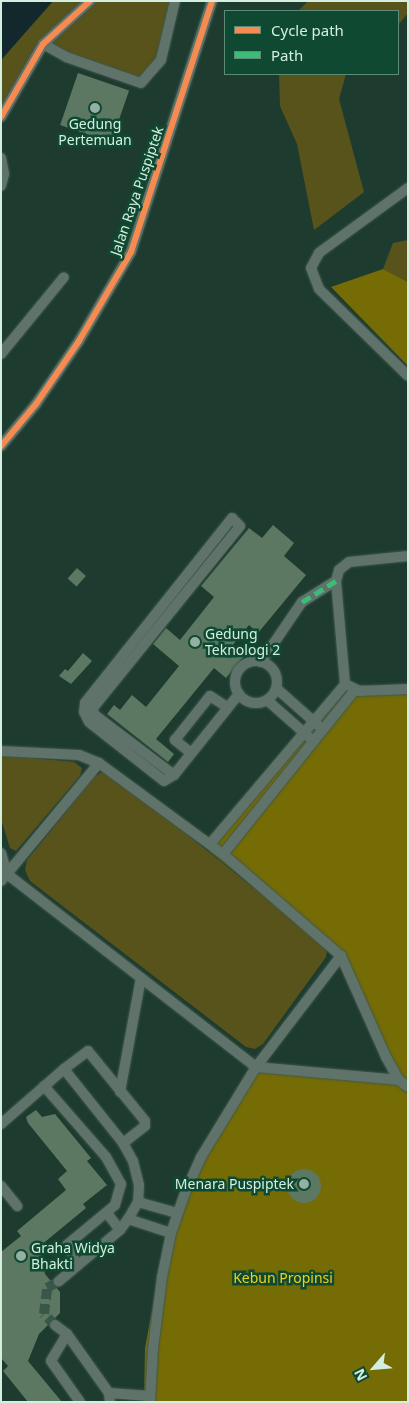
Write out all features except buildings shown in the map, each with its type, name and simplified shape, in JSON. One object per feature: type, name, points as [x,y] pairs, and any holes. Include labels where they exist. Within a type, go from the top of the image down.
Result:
[{"type":"street","points":[[1,117],[43,44],[90,1]]},
{"type":"street","points":[[43,44],[66,57],[141,83],[161,60],[175,1]]},
{"type":"street","name":"Jalan Raya Puspiptek","points":[[1,446],[36,404],[79,341],[131,252],[212,1]]},
{"type":"street","points":[[1,158],[4,174],[1,186]]},
{"type":"street","points":[[408,188],[319,253],[311,268],[319,289],[408,376]]},
{"type":"street","points":[[1,354],[64,277]]},
{"type":"street","points":[[92,718],[93,706],[163,623],[175,597],[192,567],[231,518],[240,524],[201,574],[175,597],[154,615],[85,703],[84,712],[160,781],[174,775],[239,694]]},
{"type":"street","points":[[215,538],[224,545]]},
{"type":"street","points":[[210,844],[305,734],[345,684],[336,580],[339,570],[349,562],[408,556]]},
{"type":"street","points":[[192,567],[201,574]]},
{"type":"street","points":[[261,662],[302,602],[336,580]]},
{"type":"street","points":[[154,615],[163,623]]},
{"type":"street","points":[[133,641],[142,649]]},
{"type":"street","points":[[276,688],[267,700],[249,702],[239,694],[236,683],[239,672],[247,664],[261,662],[274,670],[276,688],[324,730]]},
{"type":"street","points":[[345,684],[354,691],[408,689]]},
{"type":"street","points":[[223,854],[354,691]]},
{"type":"street","points":[[191,753],[175,740],[210,696],[227,707]]},
{"type":"street","points":[[267,700],[314,742]]},
{"type":"street","points":[[1,751],[79,755],[98,763],[223,854],[341,956],[399,1080],[408,1087]]},
{"type":"street","points":[[4,878],[98,763]]},
{"type":"street","points":[[1,853],[4,878],[141,978],[256,1067],[399,1080]]},
{"type":"street","points":[[55,1324],[67,1334],[110,1398],[150,1399],[153,1349],[171,1233],[177,1213],[201,1157],[256,1067],[341,956]]},
{"type":"street","points":[[120,1092],[141,978]]},
{"type":"street","points":[[1,1124],[64,1069],[88,1051],[147,1123],[123,1144]]},
{"type":"street","points":[[59,1281],[120,1230],[138,1202],[136,1174],[123,1144],[64,1069]]},
{"type":"street","points":[[44,1086],[119,1176],[119,1198],[108,1213],[67,1245],[78,1265]]},
{"type":"street","points":[[1,1186],[17,1206]]},
{"type":"street","points":[[138,1202],[177,1213]]},
{"type":"street","points":[[108,1213],[120,1230]]},
{"type":"street","points":[[128,1219],[171,1233]]},
{"type":"street","points":[[67,1334],[51,1361],[80,1402]]},
{"type":"shaded area","points":[[53,1],[178,1],[163,64],[132,80],[61,54],[44,40],[1,119],[1,60]]},
{"type":"shaded area","points":[[308,1],[408,1],[408,13],[399,24],[399,10],[299,10]]},
{"type":"shaded area","points":[[279,75],[346,75],[339,99],[364,192],[314,230],[297,144],[280,106]]},
{"type":"shaded area","points":[[408,240],[408,282],[383,269],[393,243]]},
{"type":"shaded area","points":[[1,755],[74,762],[82,768],[80,776],[16,851],[10,848],[1,819]]},
{"type":"shaded area","points":[[102,772],[110,773],[322,942],[327,949],[326,957],[263,1044],[255,1049],[246,1047],[30,881],[25,870],[27,860],[94,777]]},
{"type":"green space","points":[[383,269],[408,282],[408,366],[331,287]]},
{"type":"green space","name":"Kebun Propinsi","points":[[346,685],[408,686],[408,1402],[144,1402],[145,1348],[167,1229],[181,1188],[254,1065],[392,1078],[336,958],[322,941],[209,851]]},
{"type":"water","points":[[1,1],[53,1],[1,60]]},
{"type":"tunnel","points":[[55,1325],[44,1314],[47,1288],[59,1281]]},
{"type":"marked path","points":[[302,602],[336,581]]},
{"type":"cycle path","points":[[1,117],[43,44],[90,1]]},
{"type":"cycle path","points":[[1,446],[36,404],[79,341],[131,252],[212,1]]},
{"type":"place","name":"Gedung Pertemuan","points":[[95,108]]},
{"type":"place","name":"Gedung Teknologi 2","points":[[195,642]]},
{"type":"place","name":"Menara Puspiptek","points":[[304,1184]]},
{"type":"place","name":"Graha Widya Bhakti","points":[[21,1256]]}]
